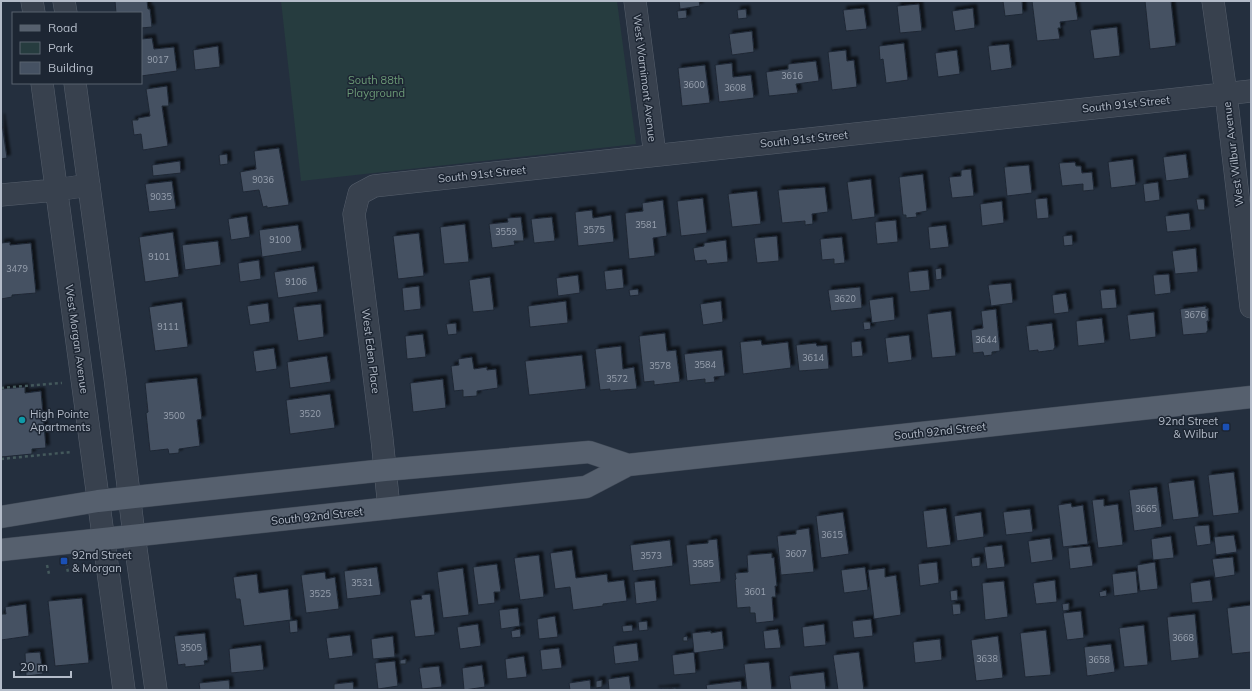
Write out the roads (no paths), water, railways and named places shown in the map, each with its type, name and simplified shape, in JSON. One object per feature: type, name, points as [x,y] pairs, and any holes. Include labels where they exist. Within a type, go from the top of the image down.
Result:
[{"type":"main road","name":"South 92nd Street","points":[[1,550],[586,487],[628,465],[1251,397]]},
{"type":"main road","name":"South 92nd Street","points":[[1,517],[98,501],[385,470],[589,452],[628,465]]},
{"type":"street","points":[[32,1],[34,12]]},
{"type":"street","points":[[64,1],[66,12]]},
{"type":"street","name":"West Warnimont Avenue","points":[[635,1],[655,155]]},
{"type":"street","name":"West Wilbur Avenue","points":[[1213,1],[1226,94],[1251,307]]},
{"type":"street","name":"West Morgan Avenue","points":[[42,84],[56,190],[73,383],[98,501],[123,681]]},
{"type":"street","points":[[75,84],[115,378],[134,535],[156,690]]},
{"type":"street","name":"South 91st Street","points":[[359,194],[374,186],[1251,91]]},
{"type":"street","points":[[1,195],[56,190],[89,185]]},
{"type":"street","name":"West Eden Place","points":[[359,194],[354,214],[390,508]]},
{"type":"street","points":[[73,383],[115,378]]},
{"type":"street","points":[[123,681],[154,668]]},
{"type":"place","name":"High Pointe Apartments","points":[[22,420]]},
{"type":"place","name":"92nd Street & Wilbur","points":[[1226,427]]},
{"type":"place","name":"92nd Street & Morgan","points":[[64,561]]},
{"type":"park label","name":"South 88th Playground","points":[[376,86]]}]
